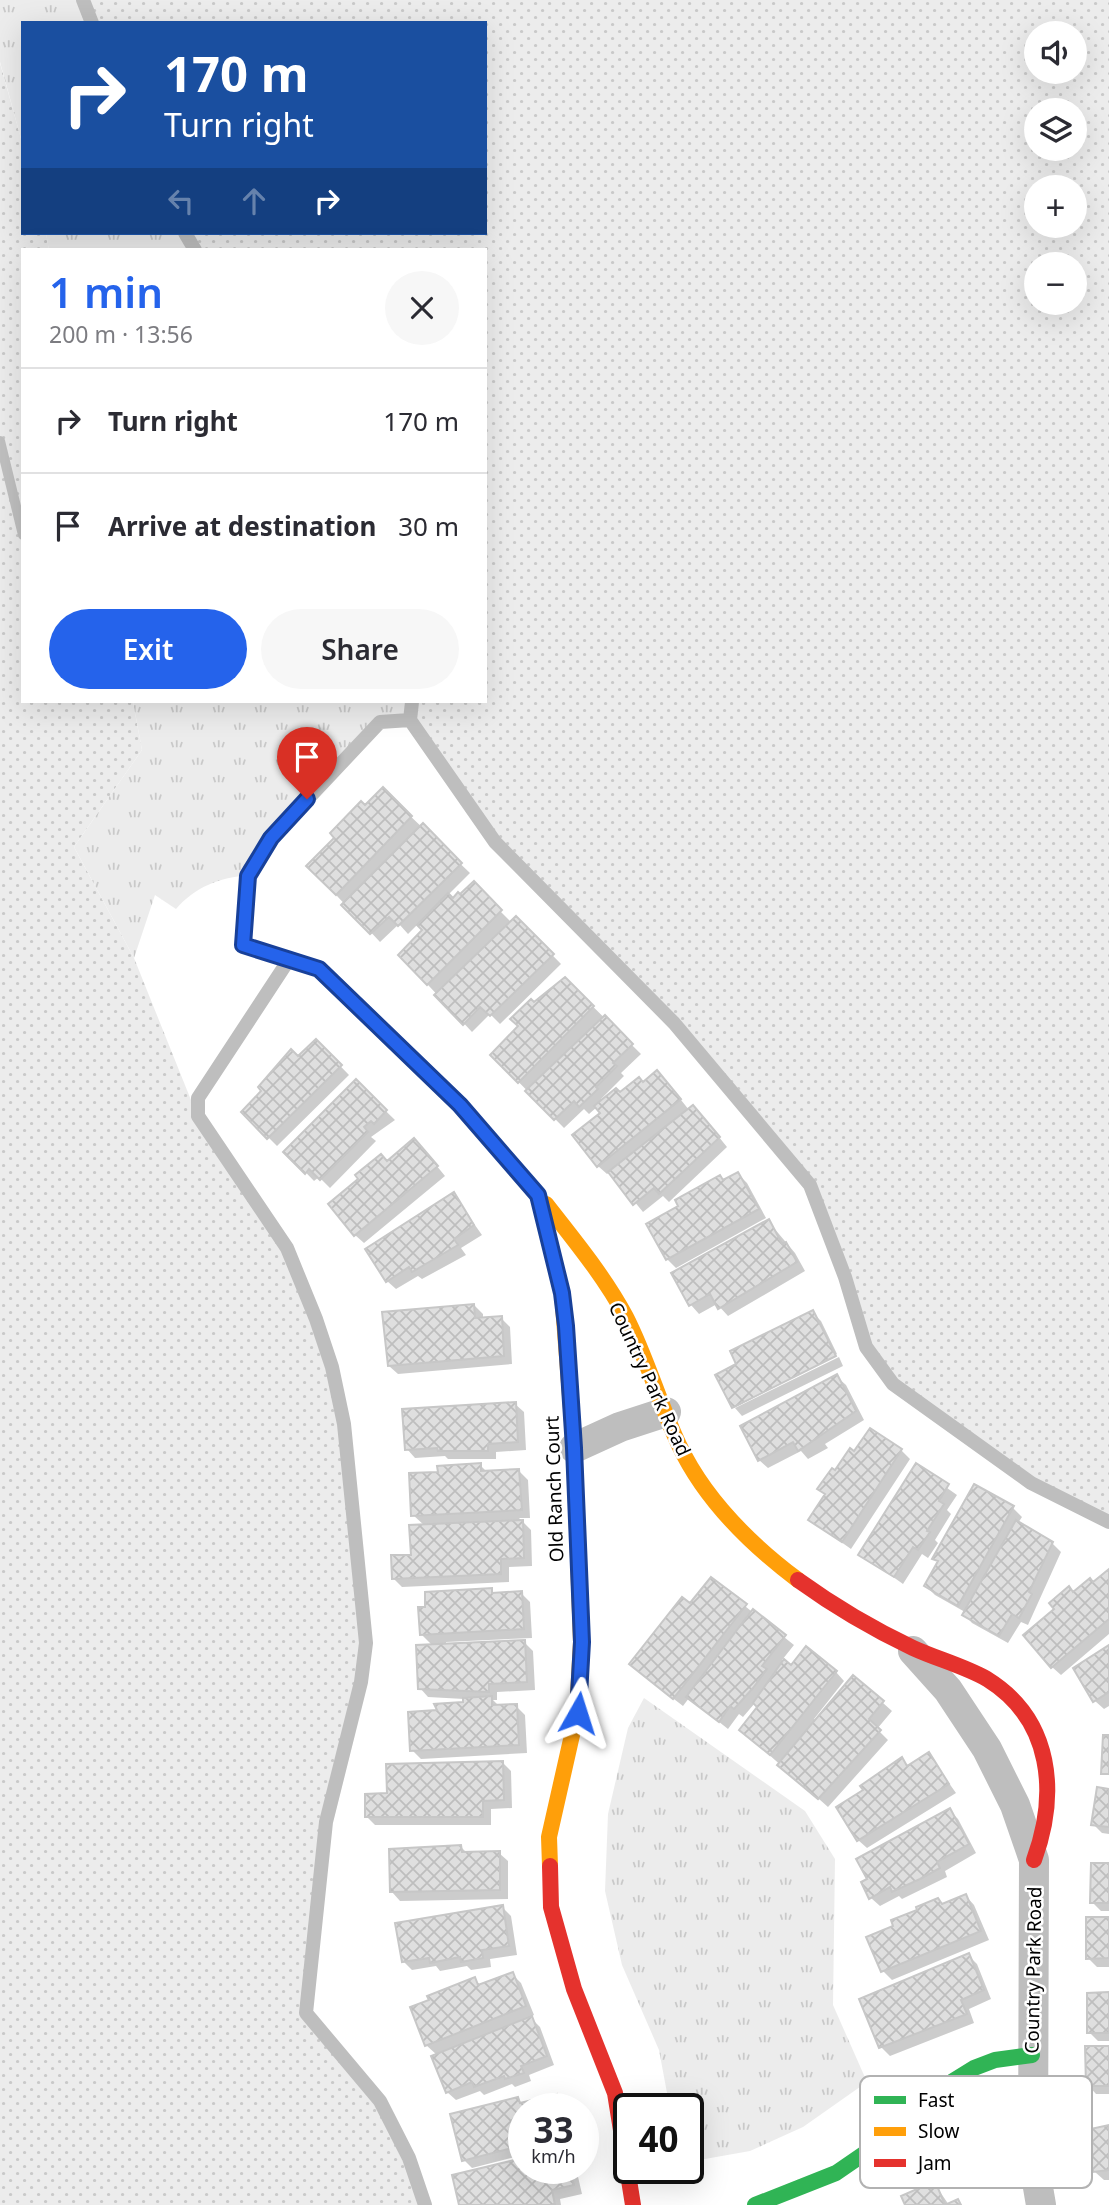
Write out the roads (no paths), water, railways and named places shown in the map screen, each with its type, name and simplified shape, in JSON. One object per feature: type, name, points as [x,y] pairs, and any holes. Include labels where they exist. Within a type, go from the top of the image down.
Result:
[{"type":"street","name":"Old Ranch Court","points":[[243,945],[319,969],[359,1004],[460,1105],[538,1195],[562,1293],[574,1448],[581,1681],[571,1745],[549,1837],[549,1884],[559,1945],[615,2093],[632,2205]]},
{"type":"street","name":"Country Park Road","points":[[538,1195],[582,1250],[625,1315],[689,1464],[745,1535],[793,1576],[911,1648],[971,1669],[994,1684],[1027,1721],[1045,1755],[1050,1774],[1047,1829],[1034,1860]]},
{"type":"street","points":[[574,1448],[620,1427],[666,1412]]},
{"type":"street","name":"Country Park Road","points":[[911,1648],[948,1690],[987,1749],[1015,1805],[1034,1860],[1032,2076]]},
{"type":"street","points":[[961,2076],[995,2060],[1032,2055]]},
{"type":"street","points":[[755,2205],[836,2174],[860,2157]]},
{"type":"lane","points":[[83,0],[91,21]]},
{"type":"lane","points":[[412,703],[410,720],[495,842],[674,1023],[810,1185],[845,1277],[866,1347],[892,1384],[1031,1483],[1109,1522]]},
{"type":"lane","points":[[243,945],[248,876],[271,838],[380,722],[410,720]]},
{"type":"lane","points":[[289,960],[198,1098],[198,1116],[287,1248],[316,1319],[340,1403],[366,1643],[360,1686],[326,1822],[306,2013],[380,2101],[409,2158],[425,2205]]},
{"type":"waterway","points":[[0,441],[21,527]]}]
